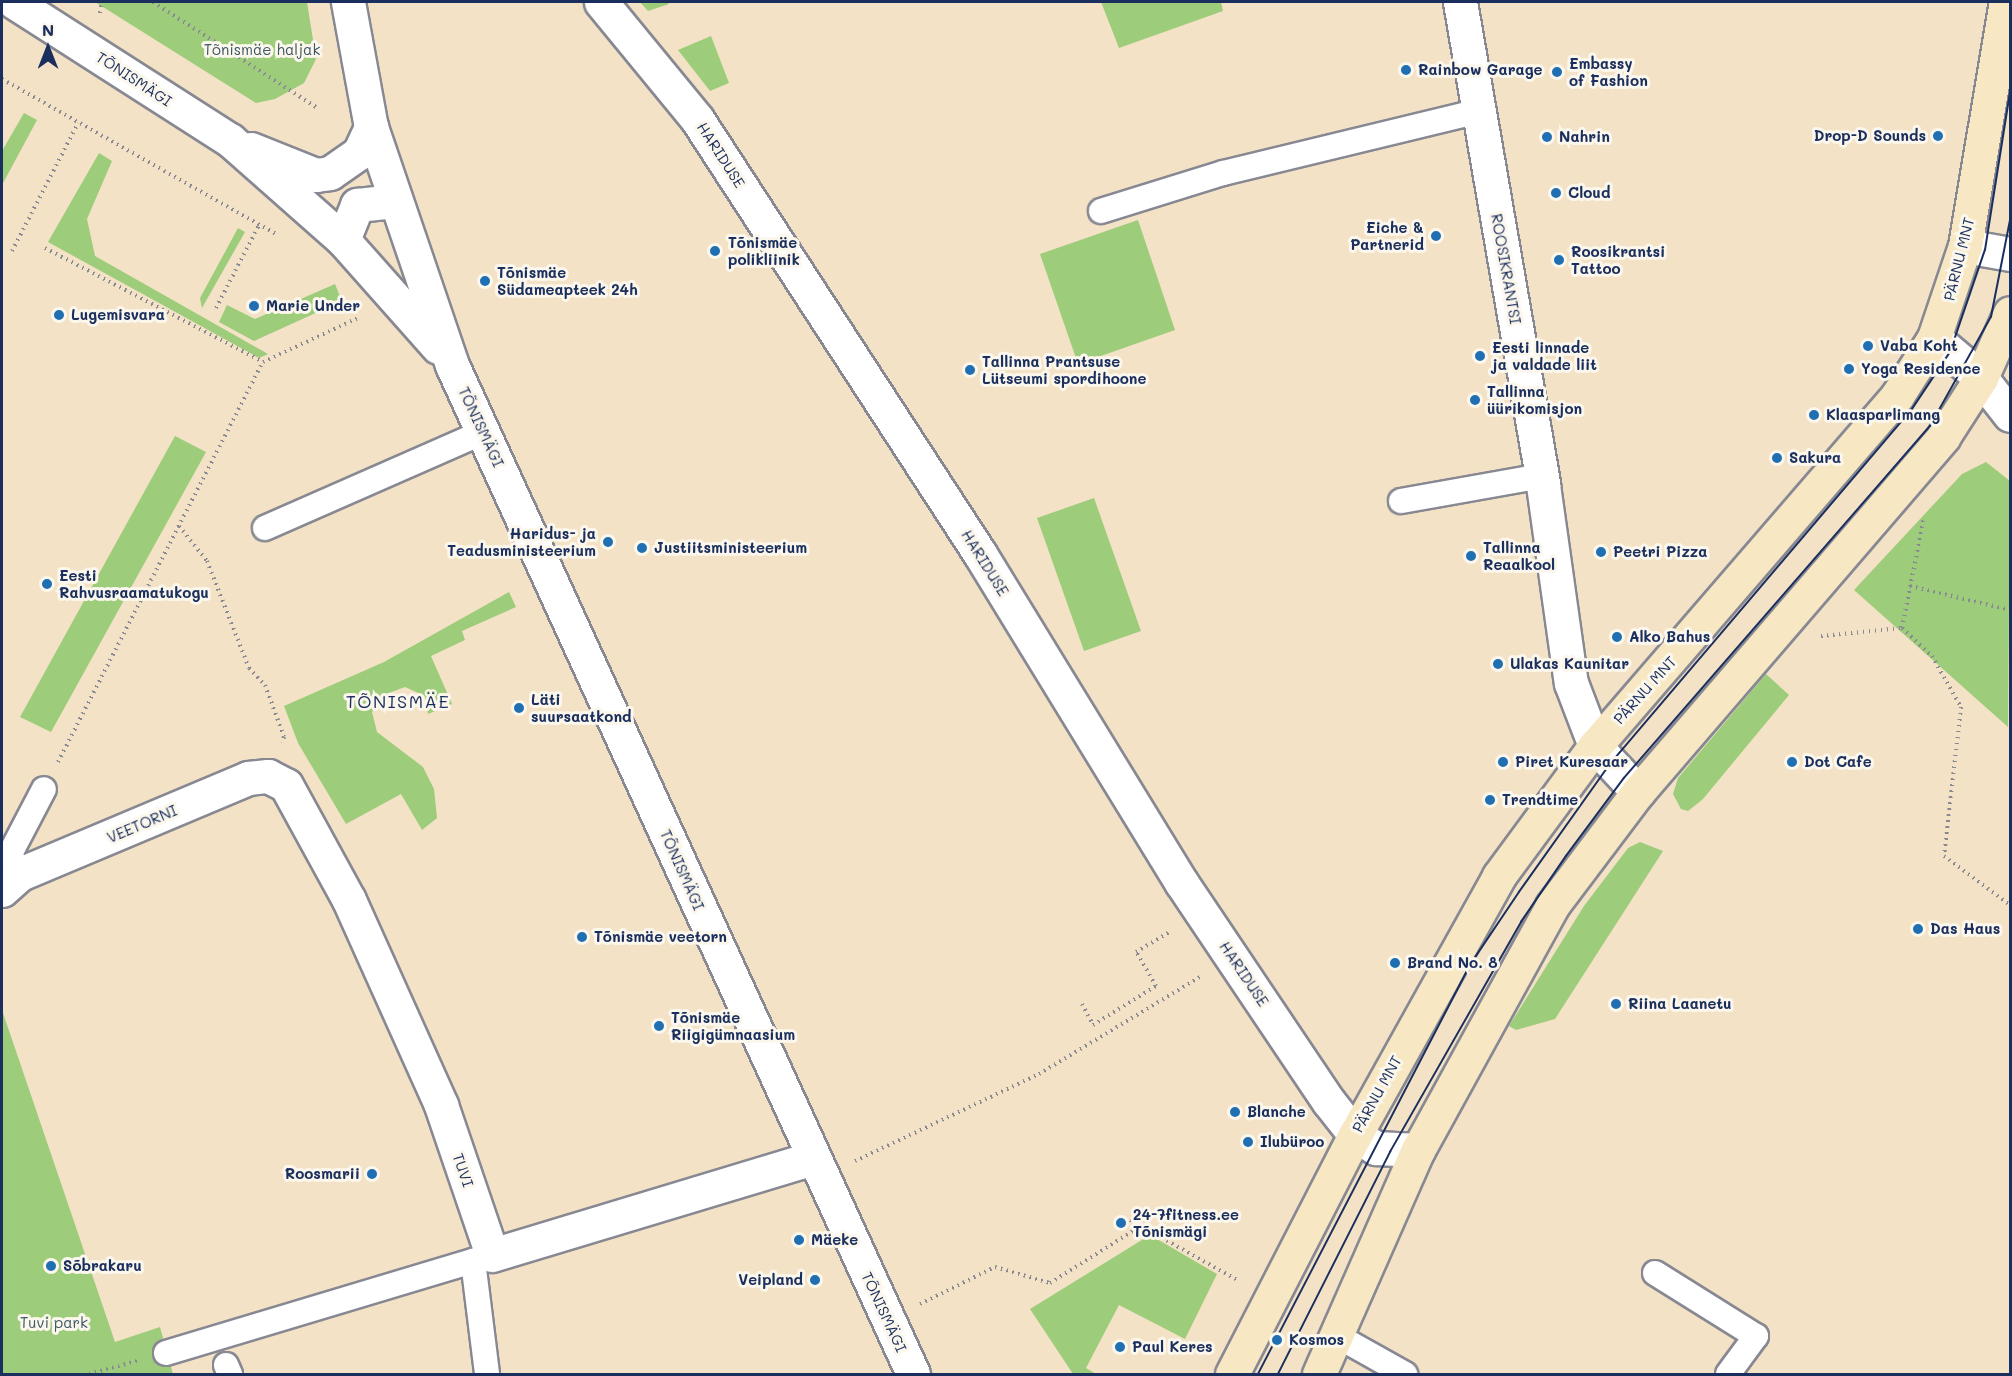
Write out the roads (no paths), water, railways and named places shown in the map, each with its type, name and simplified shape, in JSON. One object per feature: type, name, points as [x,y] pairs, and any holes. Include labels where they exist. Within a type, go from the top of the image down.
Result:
[{"type":"main road","name":"PÄRNU MNT","points":[[1232,1374],[1354,1135],[1499,876],[1595,746],[1898,396],[1935,338],[1965,246],[2006,2]]},
{"type":"main road","points":[[1319,1374],[1339,1336],[1418,1150],[1552,906],[1638,792],[1943,437],[1981,378],[2010,313]]},
{"type":"street","name":"TÕNISMÄGI","points":[[14,2],[230,140],[343,240],[452,365]]},
{"type":"street","name":"TÕNISMÄGI","points":[[348,2],[371,128],[452,365],[913,1374]]},
{"type":"street","name":"HARIDUSE","points":[[601,2],[703,128],[980,554],[1181,882],[1354,1135]]},
{"type":"street","name":"ROOSIKRANTSI","points":[[1460,2],[1542,476],[1571,683],[1595,746]]},
{"type":"street","points":[[230,140],[301,170],[330,174],[359,153],[371,128]]},
{"type":"street","points":[[343,240],[357,206],[395,201]]},
{"type":"street","points":[[1965,246],[2010,254]]},
{"type":"street","points":[[1935,338],[1981,378],[2008,406]]},
{"type":"street","points":[[1595,746],[1638,792]]},
{"type":"street","name":"VEETORNI","points":[[11,882],[248,778],[277,780]]},
{"type":"street","name":"TUVI","points":[[277,780],[349,900],[441,1105],[483,1257]]},
{"type":"street","points":[[1354,1135],[1389,1152],[1418,1150]]},
{"type":"street","points":[[483,1257],[813,1158]]},
{"type":"lane","points":[[1101,212],[1234,171],[1480,111]]},
{"type":"lane","points":[[265,528],[484,432]]},
{"type":"lane","points":[[1401,501],[1542,476]]},
{"type":"lane","points":[[11,882],[10,854],[48,781]]},
{"type":"lane","points":[[166,1353],[483,1257],[487,1374]]},
{"type":"lane","points":[[1655,1272],[1756,1336],[1728,1374]]},
{"type":"lane","points":[[1339,1336],[1405,1374]]},
{"type":"tram line","points":[[1258,1374],[1472,962],[1519,892],[1610,764],[1910,412],[1950,352],[1985,250],[2010,93]]},
{"type":"tram line","points":[[1278,1374],[1390,1152],[1521,922],[1566,856],[1624,778],[1930,426],[1991,317],[2010,220]]},
{"type":"place","name":"Rainbow Garage","points":[[1406,70]]},
{"type":"place","name":"Embassy of Fashion","points":[[1557,72]]},
{"type":"place","name":"Drop-D Sounds","points":[[1938,136]]},
{"type":"place","name":"Nahrin","points":[[1547,137]]},
{"type":"place","name":"Cloud","points":[[1556,193]]},
{"type":"place","name":"Eiche & Partnerid","points":[[1436,236]]},
{"type":"place","name":"Tõnismäe polikliinik","points":[[715,251]]},
{"type":"place","name":"Roosikrantsi Tattoo","points":[[1559,260]]},
{"type":"place","name":"Tõnismäe Südameapteek 24h","points":[[485,281]]},
{"type":"place","name":"Marie Under","points":[[254,306]]},
{"type":"place","name":"Lugemisvara","points":[[59,315]]},
{"type":"place","name":"Vaba Koht","points":[[1868,346]]},
{"type":"place","name":"Eesti linnade ja valdade liit","points":[[1480,356]]},
{"type":"place","name":"Yoga Residence","points":[[1849,369]]},
{"type":"place","name":"Tallinna Prantsuse Lütseumi spordihoone","points":[[970,370]]},
{"type":"place","name":"Tallinna üürikomisjon","points":[[1475,400]]},
{"type":"place","name":"Klaasparlimang","points":[[1814,415]]},
{"type":"place","name":"Sakura","points":[[1777,458]]},
{"type":"place","name":"Haridus- ja Teadusministeerium","points":[[608,542]]},
{"type":"place","name":"Justiitsministeerium","points":[[642,548]]},
{"type":"place","name":"Peetri Pizza","points":[[1601,552]]},
{"type":"place","name":"Tallinna Reaalkool","points":[[1471,556]]},
{"type":"place","name":"Eesti Rahvusraamatukogu","points":[[47,584]]},
{"type":"place","name":"Alko Bahus","points":[[1617,637]]},
{"type":"place","name":"Ulakas Kaunitar","points":[[1498,664]]},
{"type":"place","name":"Läti suursaatkond","points":[[519,708]]},
{"type":"place","name":"Piret Kuresaar","points":[[1503,762]]},
{"type":"place","name":"Dot Cafe","points":[[1792,762]]},
{"type":"place","name":"Trendtime","points":[[1490,800]]},
{"type":"place","name":"Das Haus","points":[[1918,929]]},
{"type":"place","name":"Tõnismäe veetorn","points":[[582,937]]},
{"type":"place","name":"Brand No. 8","points":[[1395,963]]},
{"type":"place","name":"Riina Laanetu","points":[[1616,1004]]},
{"type":"place","name":"Tõnismäe Riigigümnaasium","points":[[659,1026]]},
{"type":"place","name":"Blanche","points":[[1235,1112]]},
{"type":"place","name":"Ilubüroo","points":[[1248,1142]]},
{"type":"place","name":"Roosmarii","points":[[372,1174]]},
{"type":"place","name":"24-7fitness.ee Tõnismägi","points":[[1121,1223]]},
{"type":"place","name":"Mäeke","points":[[799,1240]]},
{"type":"place","name":"Sõbrakaru","points":[[51,1266]]},
{"type":"place","name":"Veipland","points":[[815,1280]]},
{"type":"place","name":"Kosmos","points":[[1277,1340]]},
{"type":"place","name":"Paul Keres","points":[[1120,1347]]},
{"type":"district","name":"TÕNISMÄE","points":[[398,701]]},
{"type":"park label","name":"Tõnismäe haljak","points":[[262,50]]},
{"type":"park label","name":"Tuvi park","points":[[54,1323]]}]
